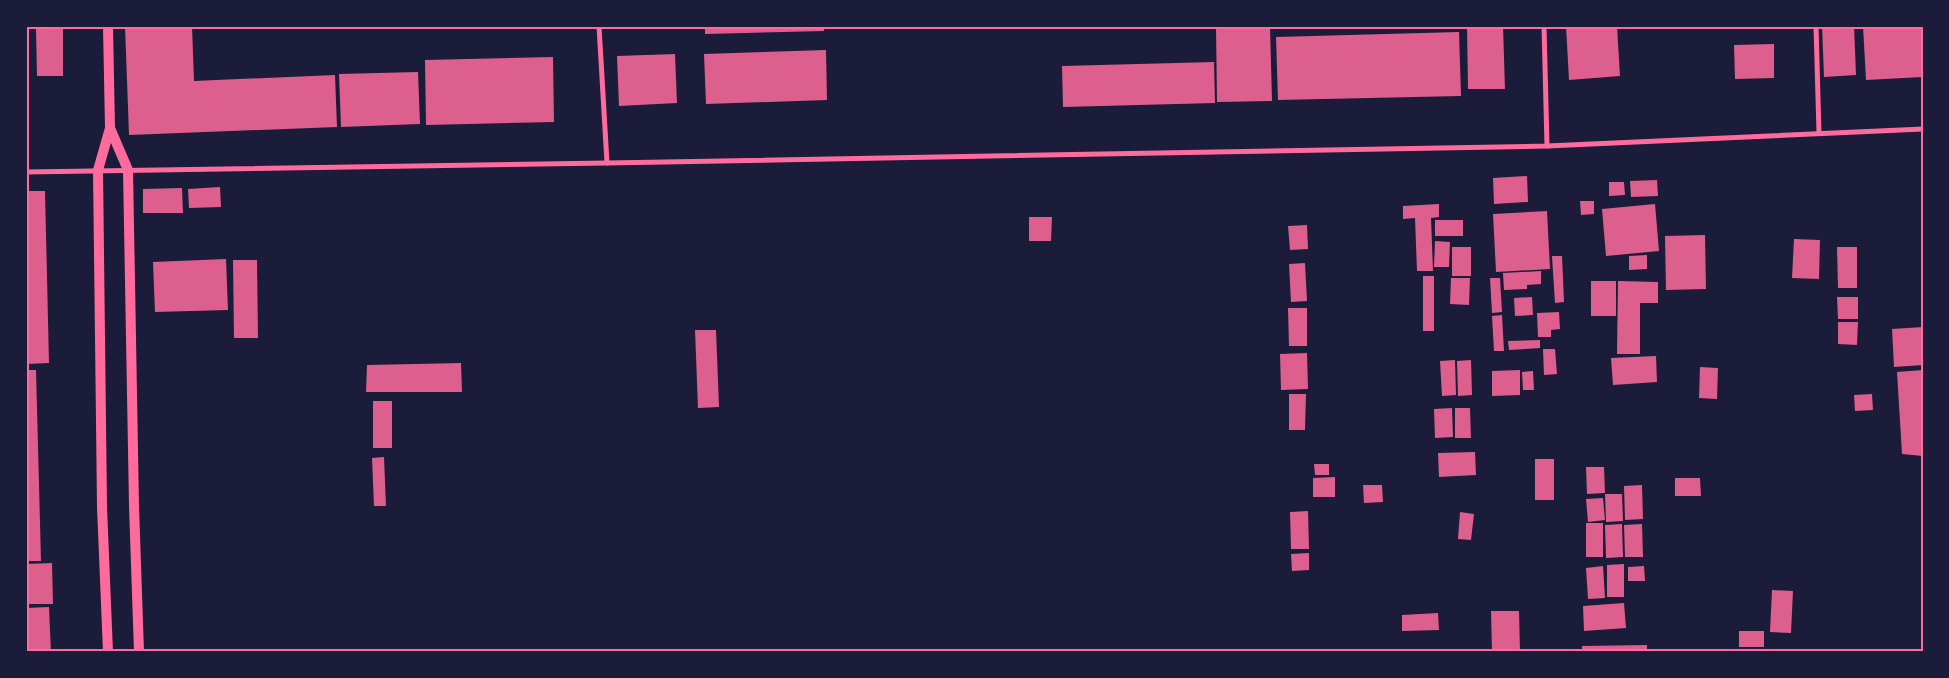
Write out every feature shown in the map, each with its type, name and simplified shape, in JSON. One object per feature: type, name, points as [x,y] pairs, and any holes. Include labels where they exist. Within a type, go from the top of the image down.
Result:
[{"type":"main road","points":[[108,26],[110,128],[98,170],[102,507],[108,652]]},
{"type":"main road","points":[[110,128],[128,170],[138,652]]},
{"type":"street","points":[[599,26],[606,163]]},
{"type":"street","points":[[1544,26],[1547,146]]},
{"type":"street","points":[[1816,26],[1819,133]]},
{"type":"street","points":[[26,172],[1547,146],[1923,129]]},
{"type":"building","points":[[125,26],[192,26],[194,81],[335,75],[337,127],[129,135]]},
{"type":"building","points":[[705,26],[824,26],[824,31],[705,34]]},
{"type":"building","points":[[1216,26],[1270,26],[1272,101],[1217,102]]},
{"type":"building","points":[[1467,26],[1503,26],[1505,89],[1468,89]]},
{"type":"building","points":[[1566,26],[1617,26],[1620,76],[1569,80]]},
{"type":"building","points":[[1822,26],[1854,26],[1856,75],[1824,77]]},
{"type":"building","points":[[1863,26],[1923,26],[1923,77],[1866,80]]},
{"type":"building","points":[[36,29],[63,29],[63,76],[37,76]]},
{"type":"building","points":[[1459,32],[1461,96],[1278,100],[1276,37]]},
{"type":"building","points":[[1774,44],[1774,78],[1735,79],[1734,45]]},
{"type":"building","points":[[826,50],[827,100],[706,104],[704,54]]},
{"type":"building","points":[[675,54],[677,103],[619,106],[617,56]]},
{"type":"building","points":[[553,57],[554,122],[426,125],[425,60]]},
{"type":"building","points":[[1214,62],[1215,103],[1063,107],[1062,66]]},
{"type":"building","points":[[418,72],[420,124],[341,127],[339,74]]},
{"type":"building","points":[[1527,176],[1528,202],[1494,204],[1493,178]]},
{"type":"building","points":[[1657,180],[1658,196],[1631,197],[1630,181]]},
{"type":"building","points":[[1609,182],[1624,182],[1625,195],[1609,196]]},
{"type":"building","points":[[220,187],[221,207],[189,208],[188,189]]},
{"type":"building","points":[[182,188],[183,213],[143,213],[143,189]]},
{"type":"building","points":[[26,191],[45,191],[49,363],[26,364]]},
{"type":"building","points":[[1580,201],[1594,201],[1594,214],[1581,215]]},
{"type":"building","points":[[1439,204],[1439,217],[1431,218],[1433,271],[1417,271],[1415,218],[1403,219],[1403,206]]},
{"type":"building","points":[[1655,204],[1659,251],[1606,256],[1602,209]]},
{"type":"building","points":[[1547,211],[1550,269],[1496,272],[1493,214]]},
{"type":"building","points":[[1029,217],[1052,217],[1051,241],[1029,241]]},
{"type":"building","points":[[1435,220],[1463,220],[1463,236],[1435,236]]},
{"type":"building","points":[[1307,225],[1308,249],[1290,250],[1288,226]]},
{"type":"building","points":[[1705,235],[1706,289],[1666,290],[1665,236]]},
{"type":"building","points":[[1794,239],[1820,240],[1819,279],[1792,278]]},
{"type":"building","points":[[1435,241],[1450,242],[1449,267],[1434,267]]},
{"type":"building","points":[[1452,247],[1471,247],[1471,276],[1452,276]]},
{"type":"building","points":[[1837,247],[1857,247],[1857,288],[1838,288]]},
{"type":"building","points":[[1647,255],[1647,269],[1629,270],[1629,256]]},
{"type":"building","points":[[1552,256],[1562,256],[1564,302],[1555,303]]},
{"type":"building","points":[[226,259],[228,310],[155,312],[153,262]]},
{"type":"building","points":[[233,260],[257,260],[258,338],[234,338]]},
{"type":"building","points":[[1305,263],[1307,301],[1291,302],[1289,264]]},
{"type":"building","points":[[1541,271],[1541,284],[1527,285],[1527,289],[1504,290],[1503,273]]},
{"type":"building","points":[[1423,276],[1434,276],[1434,331],[1423,331]]},
{"type":"building","points":[[1451,278],[1470,278],[1469,305],[1450,304]]},
{"type":"building","points":[[1490,278],[1500,278],[1502,312],[1492,313]]},
{"type":"building","points":[[1591,281],[1616,281],[1616,316],[1591,316]]},
{"type":"building","points":[[1618,281],[1658,282],[1658,303],[1640,303],[1640,354],[1617,354]]},
{"type":"building","points":[[1532,297],[1533,315],[1515,316],[1514,298]]},
{"type":"building","points":[[1837,297],[1858,297],[1858,319],[1838,319]]},
{"type":"building","points":[[1288,308],[1307,308],[1307,346],[1289,346]]},
{"type":"building","points":[[1559,312],[1560,329],[1551,330],[1551,337],[1538,337],[1537,313]]},
{"type":"building","points":[[1502,315],[1504,351],[1494,351],[1492,316]]},
{"type":"building","points":[[1838,322],[1858,322],[1857,345],[1838,344]]},
{"type":"building","points":[[1923,327],[1923,365],[1894,367],[1892,329]]},
{"type":"building","points":[[695,330],[716,330],[719,407],[698,408]]},
{"type":"building","points":[[1540,340],[1540,348],[1509,350],[1508,341]]},
{"type":"building","points":[[1543,349],[1555,349],[1557,374],[1544,375]]},
{"type":"building","points":[[1307,353],[1308,389],[1281,390],[1280,354]]},
{"type":"building","points":[[1656,356],[1657,382],[1613,385],[1611,358]]},
{"type":"building","points":[[1455,360],[1456,395],[1442,396],[1440,361]]},
{"type":"building","points":[[1471,360],[1472,395],[1458,396],[1457,361]]},
{"type":"building","points":[[461,363],[462,392],[366,392],[367,365]]},
{"type":"building","points":[[1700,367],[1718,368],[1717,399],[1699,398]]},
{"type":"building","points":[[26,370],[36,370],[41,561],[26,561]]},
{"type":"building","points":[[1520,370],[1520,395],[1492,396],[1492,371]]},
{"type":"building","points":[[1923,370],[1923,456],[1902,454],[1897,372]]},
{"type":"building","points":[[1533,371],[1534,390],[1523,390],[1522,372]]},
{"type":"building","points":[[1289,394],[1306,394],[1305,430],[1289,430]]},
{"type":"building","points":[[1872,394],[1873,410],[1855,411],[1854,395]]},
{"type":"building","points":[[373,401],[392,401],[392,448],[373,448]]},
{"type":"building","points":[[1452,408],[1453,437],[1435,438],[1434,409]]},
{"type":"building","points":[[1455,408],[1470,408],[1471,438],[1455,438]]},
{"type":"building","points":[[1475,452],[1476,475],[1439,477],[1438,453]]},
{"type":"building","points":[[384,457],[386,506],[374,506],[372,458]]},
{"type":"building","points":[[1535,459],[1554,459],[1554,500],[1535,500]]},
{"type":"building","points":[[1314,464],[1329,464],[1329,475],[1315,475]]},
{"type":"building","points":[[1586,467],[1604,467],[1605,493],[1587,494]]},
{"type":"building","points":[[1335,477],[1335,497],[1313,497],[1313,478]]},
{"type":"building","points":[[1675,478],[1700,478],[1701,496],[1675,496]]},
{"type":"building","points":[[1363,485],[1382,485],[1383,502],[1364,503]]},
{"type":"building","points":[[1642,485],[1643,519],[1625,520],[1624,486]]},
{"type":"building","points":[[1605,494],[1622,494],[1623,521],[1606,522]]},
{"type":"building","points":[[1603,498],[1605,520],[1588,522],[1586,499]]},
{"type":"building","points":[[1308,511],[1309,549],[1291,549],[1290,512]]},
{"type":"building","points":[[1460,512],[1474,514],[1471,540],[1458,539]]},
{"type":"building","points":[[1586,523],[1603,523],[1603,557],[1586,557]]},
{"type":"building","points":[[1622,524],[1623,557],[1606,558],[1605,525]]},
{"type":"building","points":[[1642,524],[1643,557],[1625,557],[1624,525]]},
{"type":"building","points":[[1309,553],[1309,570],[1292,571],[1291,554]]},
{"type":"building","points":[[52,563],[53,604],[26,604],[26,564]]},
{"type":"building","points":[[1624,564],[1624,597],[1607,597],[1607,565]]},
{"type":"building","points":[[1603,566],[1605,598],[1588,599],[1586,568]]},
{"type":"building","points":[[1644,566],[1645,581],[1628,581],[1628,567]]},
{"type":"building","points":[[1772,590],[1793,591],[1791,633],[1770,632]]},
{"type":"building","points":[[1624,603],[1626,628],[1584,631],[1583,606]]},
{"type":"building","points":[[49,607],[51,652],[26,652],[26,608]]},
{"type":"building","points":[[1491,611],[1519,611],[1520,652],[1492,652]]},
{"type":"building","points":[[1438,613],[1439,630],[1402,631],[1402,615]]},
{"type":"building","points":[[1739,631],[1764,631],[1764,647],[1739,647]]},
{"type":"building","points":[[1647,645],[1647,652],[1582,652],[1582,646]]}]
